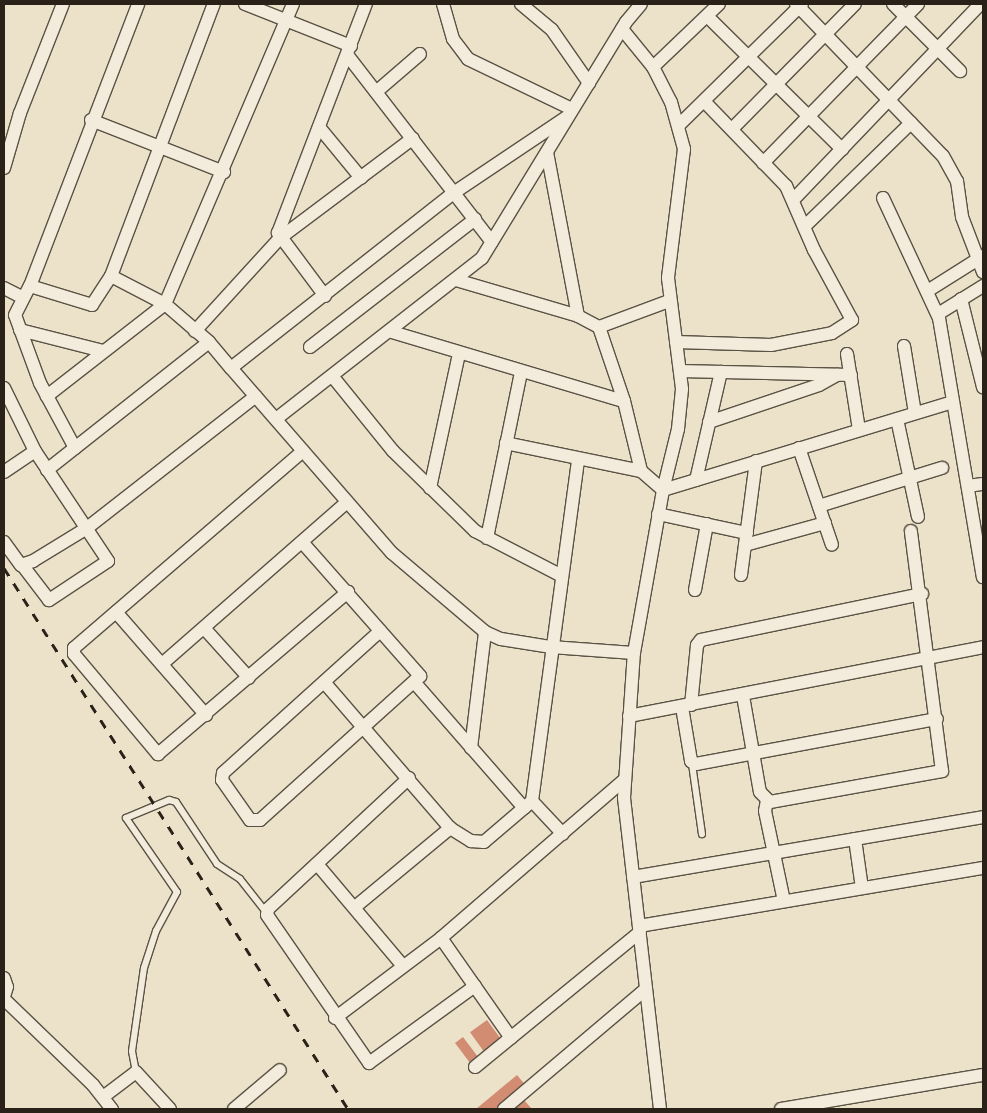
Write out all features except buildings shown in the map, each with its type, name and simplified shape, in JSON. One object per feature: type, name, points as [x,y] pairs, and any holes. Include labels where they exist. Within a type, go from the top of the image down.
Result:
[{"type":"street","points":[[4,168],[20,114],[63,4]]},
{"type":"street","points":[[75,448],[47,396],[15,315],[22,297],[30,286],[91,120],[138,4]]},
{"type":"street","points":[[30,286],[92,305],[111,276],[214,4]]},
{"type":"street","points":[[245,4],[286,20],[349,51],[376,92],[492,242]]},
{"type":"street","points":[[47,396],[165,304],[224,172],[293,4]]},
{"type":"street","points":[[325,296],[278,233],[366,4]]},
{"type":"street","points":[[443,4],[453,39],[468,59],[570,113]]},
{"type":"street","points":[[520,4],[552,30],[589,83]]},
{"type":"street","points":[[276,419],[392,332],[482,258],[622,29],[641,4]]},
{"type":"street","points":[[653,67],[719,4]]},
{"type":"street","points":[[732,130],[855,4]]},
{"type":"street","points":[[892,4],[960,71]]},
{"type":"street","points":[[763,163],[918,4]]},
{"type":"street","points":[[793,200],[890,101],[980,4]]},
{"type":"street","points":[[680,124],[750,57],[799,5],[856,67],[943,156],[957,181],[962,217],[980,258],[983,272]]},
{"type":"street","points":[[707,16],[810,116],[842,150]]},
{"type":"street","points":[[622,29],[653,67],[680,124],[684,168],[668,278],[669,301],[680,371],[678,429],[662,490],[634,653],[625,779],[633,878],[660,1109]]},
{"type":"street","points":[[376,92],[420,54]]},
{"type":"street","points":[[676,342],[771,345],[846,327],[850,316],[793,200],[779,177],[763,163],[704,101]]},
{"type":"street","points":[[231,368],[455,192],[570,113]]},
{"type":"street","points":[[91,120],[224,172]]},
{"type":"street","points":[[805,226],[911,123]]},
{"type":"street","points":[[320,126],[361,178]]},
{"type":"street","points":[[195,330],[280,238],[413,138]]},
{"type":"street","points":[[546,152],[578,316]]},
{"type":"street","points":[[883,198],[938,314],[983,577]]},
{"type":"street","points":[[310,347],[475,219]]},
{"type":"street","points":[[928,290],[980,258]]},
{"type":"street","points":[[111,276],[165,304],[209,342],[392,553],[485,632],[501,639],[551,647],[634,653]]},
{"type":"street","points":[[456,280],[578,316],[599,327],[624,401],[641,471]]},
{"type":"street","points":[[938,314],[983,286]]},
{"type":"street","points":[[4,288],[22,297]]},
{"type":"street","points":[[960,299],[983,387]]},
{"type":"street","points":[[599,327],[669,301]]},
{"type":"street","points":[[20,330],[103,351]]},
{"type":"street","points":[[392,332],[460,354],[624,401]]},
{"type":"street","points":[[47,470],[209,342]]},
{"type":"street","points":[[904,346],[915,414]]},
{"type":"street","points":[[430,488],[460,354]]},
{"type":"street","points":[[847,354],[859,430]]},
{"type":"street","points":[[680,371],[851,375]]},
{"type":"street","points":[[487,538],[521,372]]},
{"type":"street","points":[[696,480],[721,372]]},
{"type":"street","points":[[710,422],[819,385],[836,375]]},
{"type":"street","points":[[333,377],[393,451],[430,488],[487,538],[560,575]]},
{"type":"street","points":[[4,388],[8,414],[35,450],[107,558],[107,563],[49,600],[44,597],[4,542]]},
{"type":"street","points":[[23,566],[87,528],[256,396]]},
{"type":"street","points":[[662,490],[952,402]]},
{"type":"street","points":[[898,419],[907,478],[918,517]]},
{"type":"street","points":[[506,443],[578,460],[641,471],[662,490]]},
{"type":"street","points":[[799,448],[832,545]]},
{"type":"street","points":[[4,472],[35,450]]},
{"type":"street","points":[[303,451],[74,648],[74,654],[155,754],[206,715],[348,592]]},
{"type":"street","points":[[324,682],[364,725],[450,828],[471,841],[484,842],[528,804],[578,460]]},
{"type":"street","points":[[741,575],[756,461]]},
{"type":"street","points":[[819,506],[942,468]]},
{"type":"street","points":[[968,486],[983,484]]},
{"type":"street","points":[[162,664],[347,502]]},
{"type":"street","points":[[658,514],[707,524],[746,539],[825,524]]},
{"type":"street","points":[[695,590],[707,524]]},
{"type":"street","points":[[767,800],[942,770],[922,594],[911,531]]},
{"type":"street","points":[[302,542],[420,674],[415,683],[364,725],[260,820],[250,820],[221,776],[380,631]]},
{"type":"street","points":[[922,594],[701,640],[697,645],[686,706],[692,764],[753,756],[937,719]]},
{"type":"street","points":[[116,612],[206,715]]},
{"type":"street","points":[[204,628],[249,678]]},
{"type":"street","points":[[471,748],[485,632]]},
{"type":"street","points":[[629,716],[743,696],[983,647]]},
{"type":"street","points":[[415,683],[471,748],[528,804],[564,834]]},
{"type":"street","points":[[743,696],[760,792],[767,800]]},
{"type":"street","points":[[409,778],[266,912],[335,1018],[366,1061],[371,1063],[475,986]]},
{"type":"street","points":[[335,1018],[441,938],[564,834],[625,779]]},
{"type":"street","points":[[767,800],[765,811],[773,852],[776,853],[784,901]]},
{"type":"street","points":[[633,878],[983,817]]},
{"type":"street","points":[[355,907],[450,828]]},
{"type":"street","points":[[855,839],[862,888]]},
{"type":"street","points":[[317,864],[403,966]]},
{"type":"street","points":[[475,1067],[640,929],[784,901],[983,868]]},
{"type":"street","points":[[441,938],[511,1038]]},
{"type":"street","points":[[4,978],[8,987],[4,998],[112,1109]]},
{"type":"street","points":[[504,1109],[646,989]]},
{"type":"street","points":[[234,1109],[280,1070]]},
{"type":"street","points":[[102,1097],[136,1072],[170,1109]]},
{"type":"street","points":[[781,1109],[983,1075]]},
{"type":"lane","points":[[692,764],[702,834]]},
{"type":"lane","points":[[136,1072],[132,1051],[144,968],[156,931],[178,892],[126,818],[169,800],[176,802],[217,864],[240,879],[266,912]]},
{"type":"railway","points":[[4,568],[348,1109]]}]
